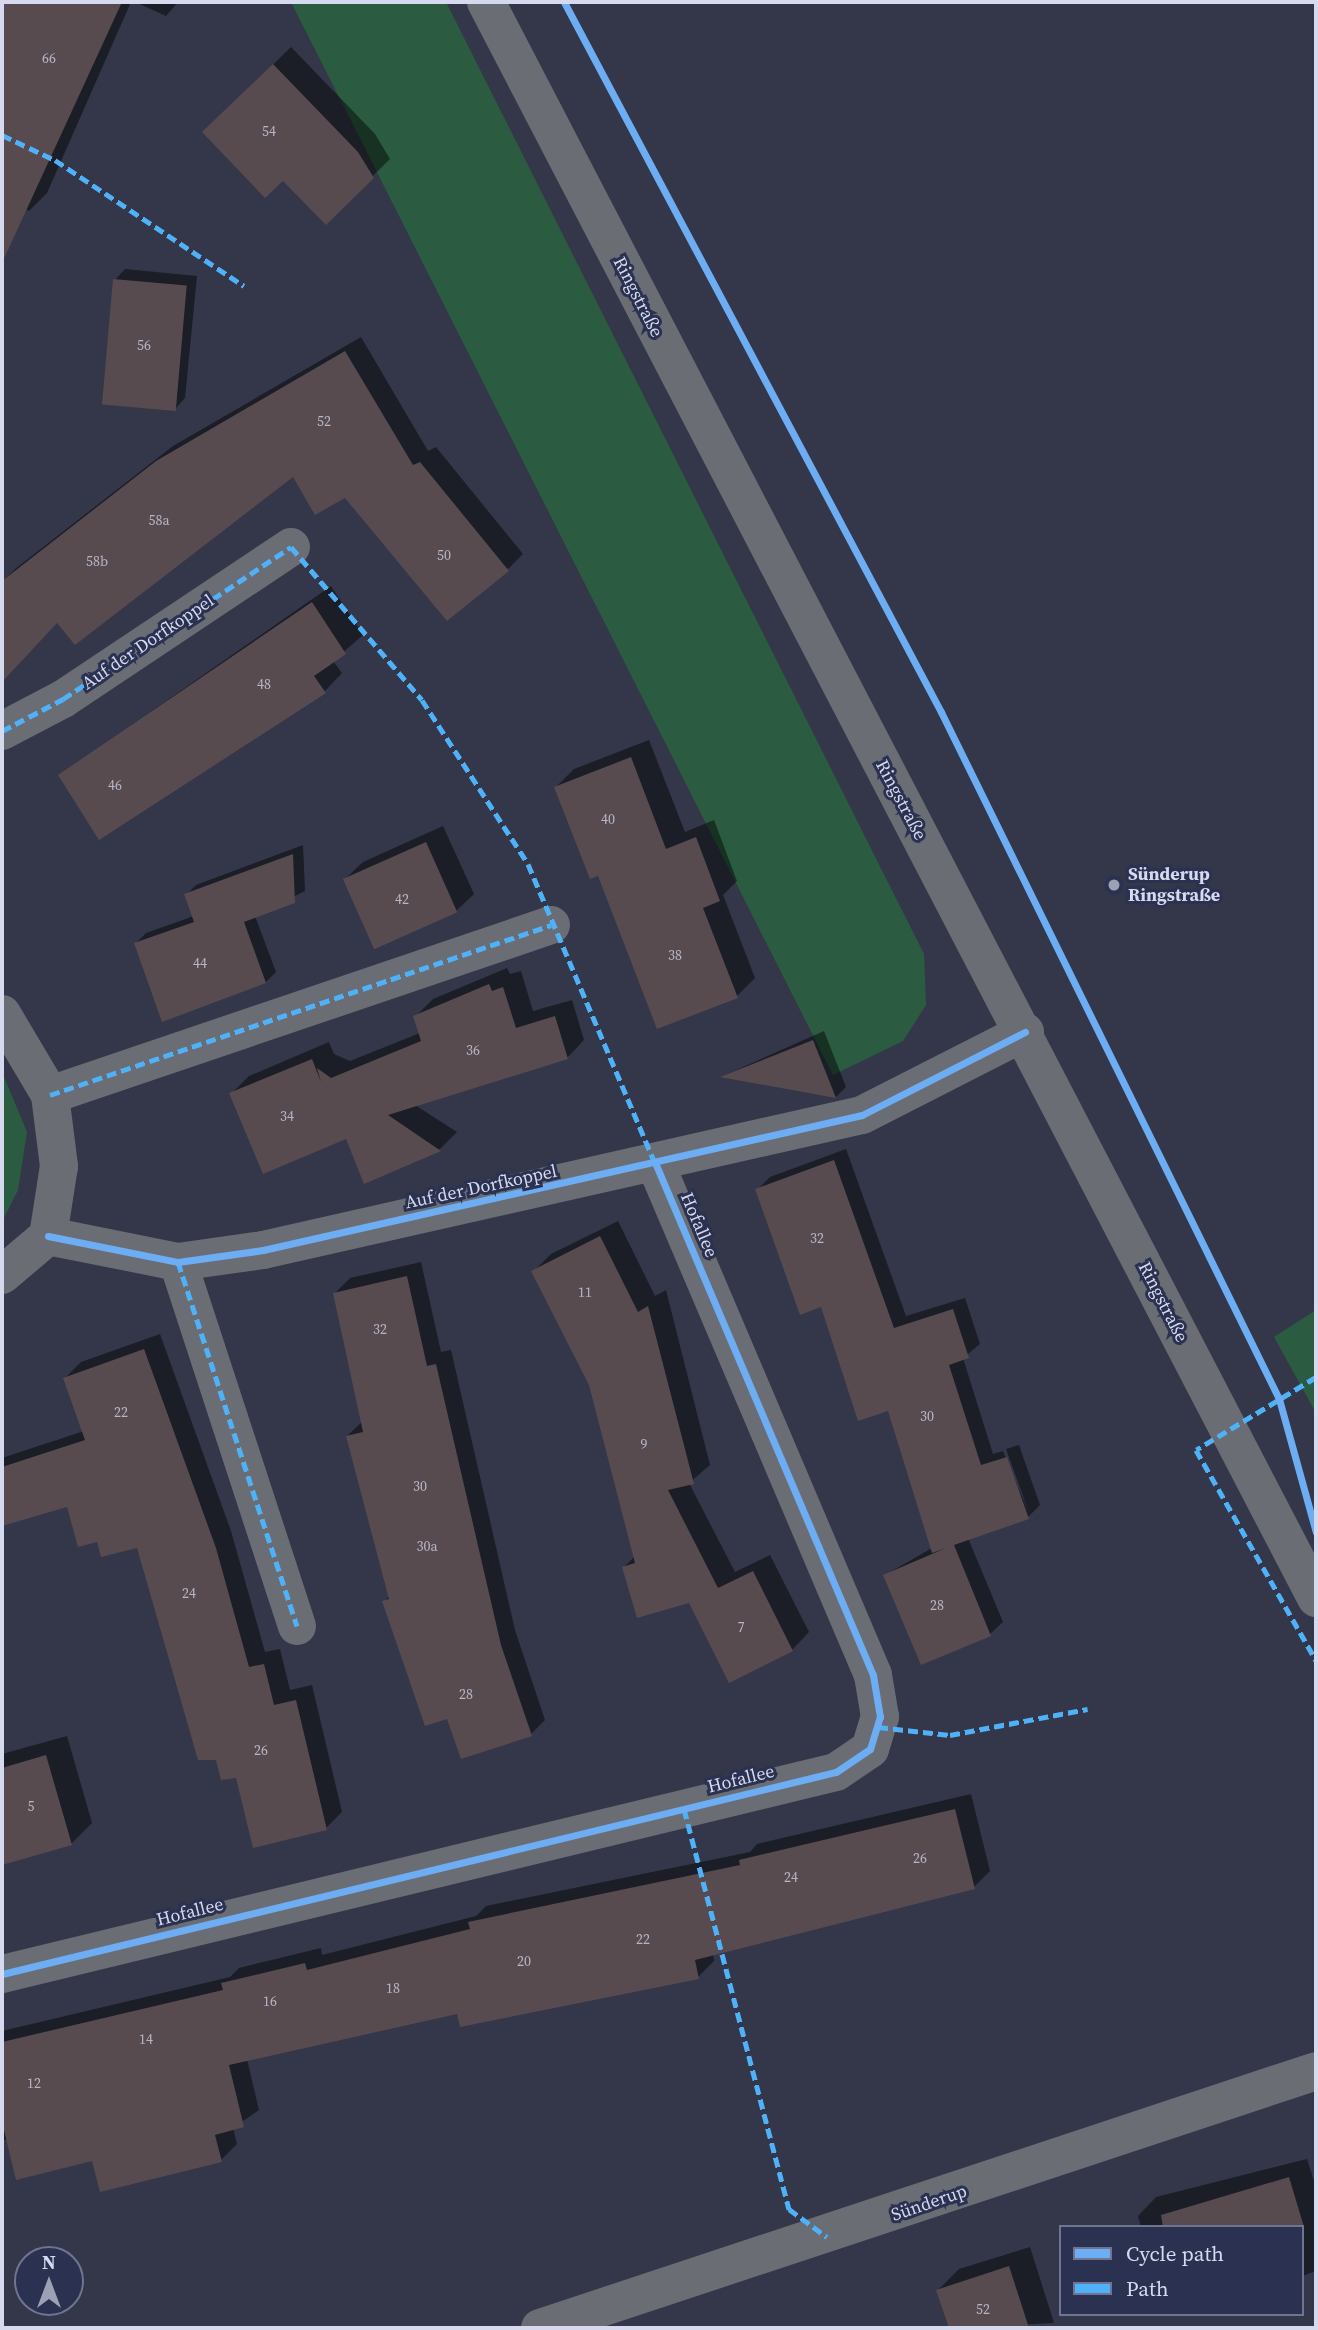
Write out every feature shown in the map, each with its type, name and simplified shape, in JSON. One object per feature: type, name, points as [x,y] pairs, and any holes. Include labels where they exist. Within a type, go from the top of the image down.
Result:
[{"type":"street","name":"Ringstraße","points":[[486,2],[1025,1032],[1316,1598]]},
{"type":"street","name":"Auf der Dorfkoppel","points":[[2,731],[63,699],[290,547]]},
{"type":"street","points":[[50,1096],[551,925]]},
{"type":"street","points":[[2,1014],[50,1096],[59,1166],[48,1236],[2,1275]]},
{"type":"street","name":"Auf der Dorfkoppel","points":[[48,1236],[178,1262],[262,1250],[656,1165],[862,1115],[1025,1032]]},
{"type":"street","name":"Hofallee","points":[[2,1974],[836,1772],[870,1749],[880,1717],[873,1675],[656,1165]]},
{"type":"street","points":[[178,1262],[297,1626]]},
{"type":"street","name":"Sünderup","points":[[540,2328],[1316,2071]]},
{"type":"green space","points":[[291,2],[446,2],[924,954],[926,1005],[903,1041],[833,1075]]},
{"type":"green space","points":[[2,1072],[27,1132],[18,1190],[2,1222]]},
{"type":"green space","points":[[1316,1310],[1316,1413],[1274,1337]]},
{"type":"building","points":[[2,2],[122,2],[2,263]]},
{"type":"building","points":[[273,64],[358,152],[374,178],[326,225],[283,181],[265,198],[202,132]]},
{"type":"building","points":[[113,279],[187,285],[176,411],[102,405]]},
{"type":"building","points":[[345,351],[413,465],[420,462],[509,571],[447,621],[345,498],[315,515],[293,477],[75,645],[57,623],[2,682],[2,581],[156,461]]},
{"type":"building","points":[[312,602],[346,654],[314,676],[326,693],[99,840],[58,775]]},
{"type":"building","points":[[631,757],[666,849],[696,837],[720,901],[703,908],[738,998],[657,1029],[598,876],[590,879],[554,787]]},
{"type":"building","points":[[426,842],[457,912],[374,949],[343,879]]},
{"type":"building","points":[[293,854],[295,903],[244,922],[266,983],[162,1022],[134,943],[194,922],[184,894]]},
{"type":"building","points":[[489,984],[492,991],[503,987],[516,1028],[555,1016],[568,1059],[388,1115],[441,1151],[364,1184],[346,1139],[263,1174],[229,1093],[312,1059],[321,1082],[317,1068],[331,1078],[421,1041],[413,1016]]},
{"type":"building","points":[[813,1040],[836,1098],[720,1077]]},
{"type":"building","points":[[834,1160],[894,1328],[953,1309],[969,1358],[949,1365],[981,1465],[1007,1457],[1029,1519],[954,1545],[991,1636],[921,1665],[883,1575],[946,1548],[932,1553],[888,1411],[858,1421],[821,1307],[800,1315],[755,1189]]},
{"type":"building","points":[[600,1236],[638,1312],[648,1306],[694,1484],[668,1490],[718,1588],[753,1571],[793,1651],[729,1683],[689,1603],[637,1618],[622,1567],[635,1563],[589,1385],[531,1271]]},
{"type":"building","points":[[407,1276],[427,1366],[436,1364],[501,1645],[532,1736],[461,1759],[447,1719],[425,1726],[382,1601],[389,1599],[346,1436],[363,1432],[333,1293]]},
{"type":"building","points":[[144,1349],[216,1548],[249,1667],[264,1664],[274,1705],[296,1700],[327,1830],[253,1848],[236,1778],[221,1780],[216,1760],[198,1760],[137,1548],[101,1557],[97,1542],[78,1547],[67,1507],[2,1526],[2,1467],[85,1440],[63,1378]]},
{"type":"building","points":[[46,1755],[72,1845],[2,1865],[2,1768]]},
{"type":"building","points":[[955,1809],[975,1889],[695,1960],[699,1979],[460,2027],[457,2014],[229,2065],[244,2127],[215,2135],[222,2162],[100,2192],[92,2161],[16,2180],[2,2122],[2,2042],[223,1990],[221,1983],[305,1963],[307,1970],[470,1929],[468,1922],[740,1865],[739,1860]]},
{"type":"building","points":[[1289,2177],[1303,2225],[1163,2225],[1161,2215]]},
{"type":"building","points":[[1009,2266],[1029,2328],[949,2328],[936,2290]]},
{"type":"marked path","points":[[2,135],[55,160],[244,286]]},
{"type":"marked path","points":[[2,731],[63,699],[291,547],[422,700],[528,864],[656,1165]]},
{"type":"marked path","points":[[50,1095],[551,925]]},
{"type":"marked path","points":[[178,1262],[297,1626]]},
{"type":"marked path","points":[[1316,1377],[1196,1450],[1316,1660]]},
{"type":"marked path","points":[[878,1727],[950,1735],[1088,1709]]},
{"type":"marked path","points":[[684,1809],[789,2209],[827,2237]]},
{"type":"cycle path","points":[[564,2],[941,712],[1279,1399],[1316,1532]]},
{"type":"cycle path","points":[[48,1236],[178,1262],[263,1250],[862,1115],[1025,1032]]},
{"type":"cycle path","points":[[2,1974],[836,1772],[870,1749],[880,1717],[873,1675],[656,1165]]},
{"type":"place","name":"Sünderup Ringstraße","points":[[1114,885]]}]
